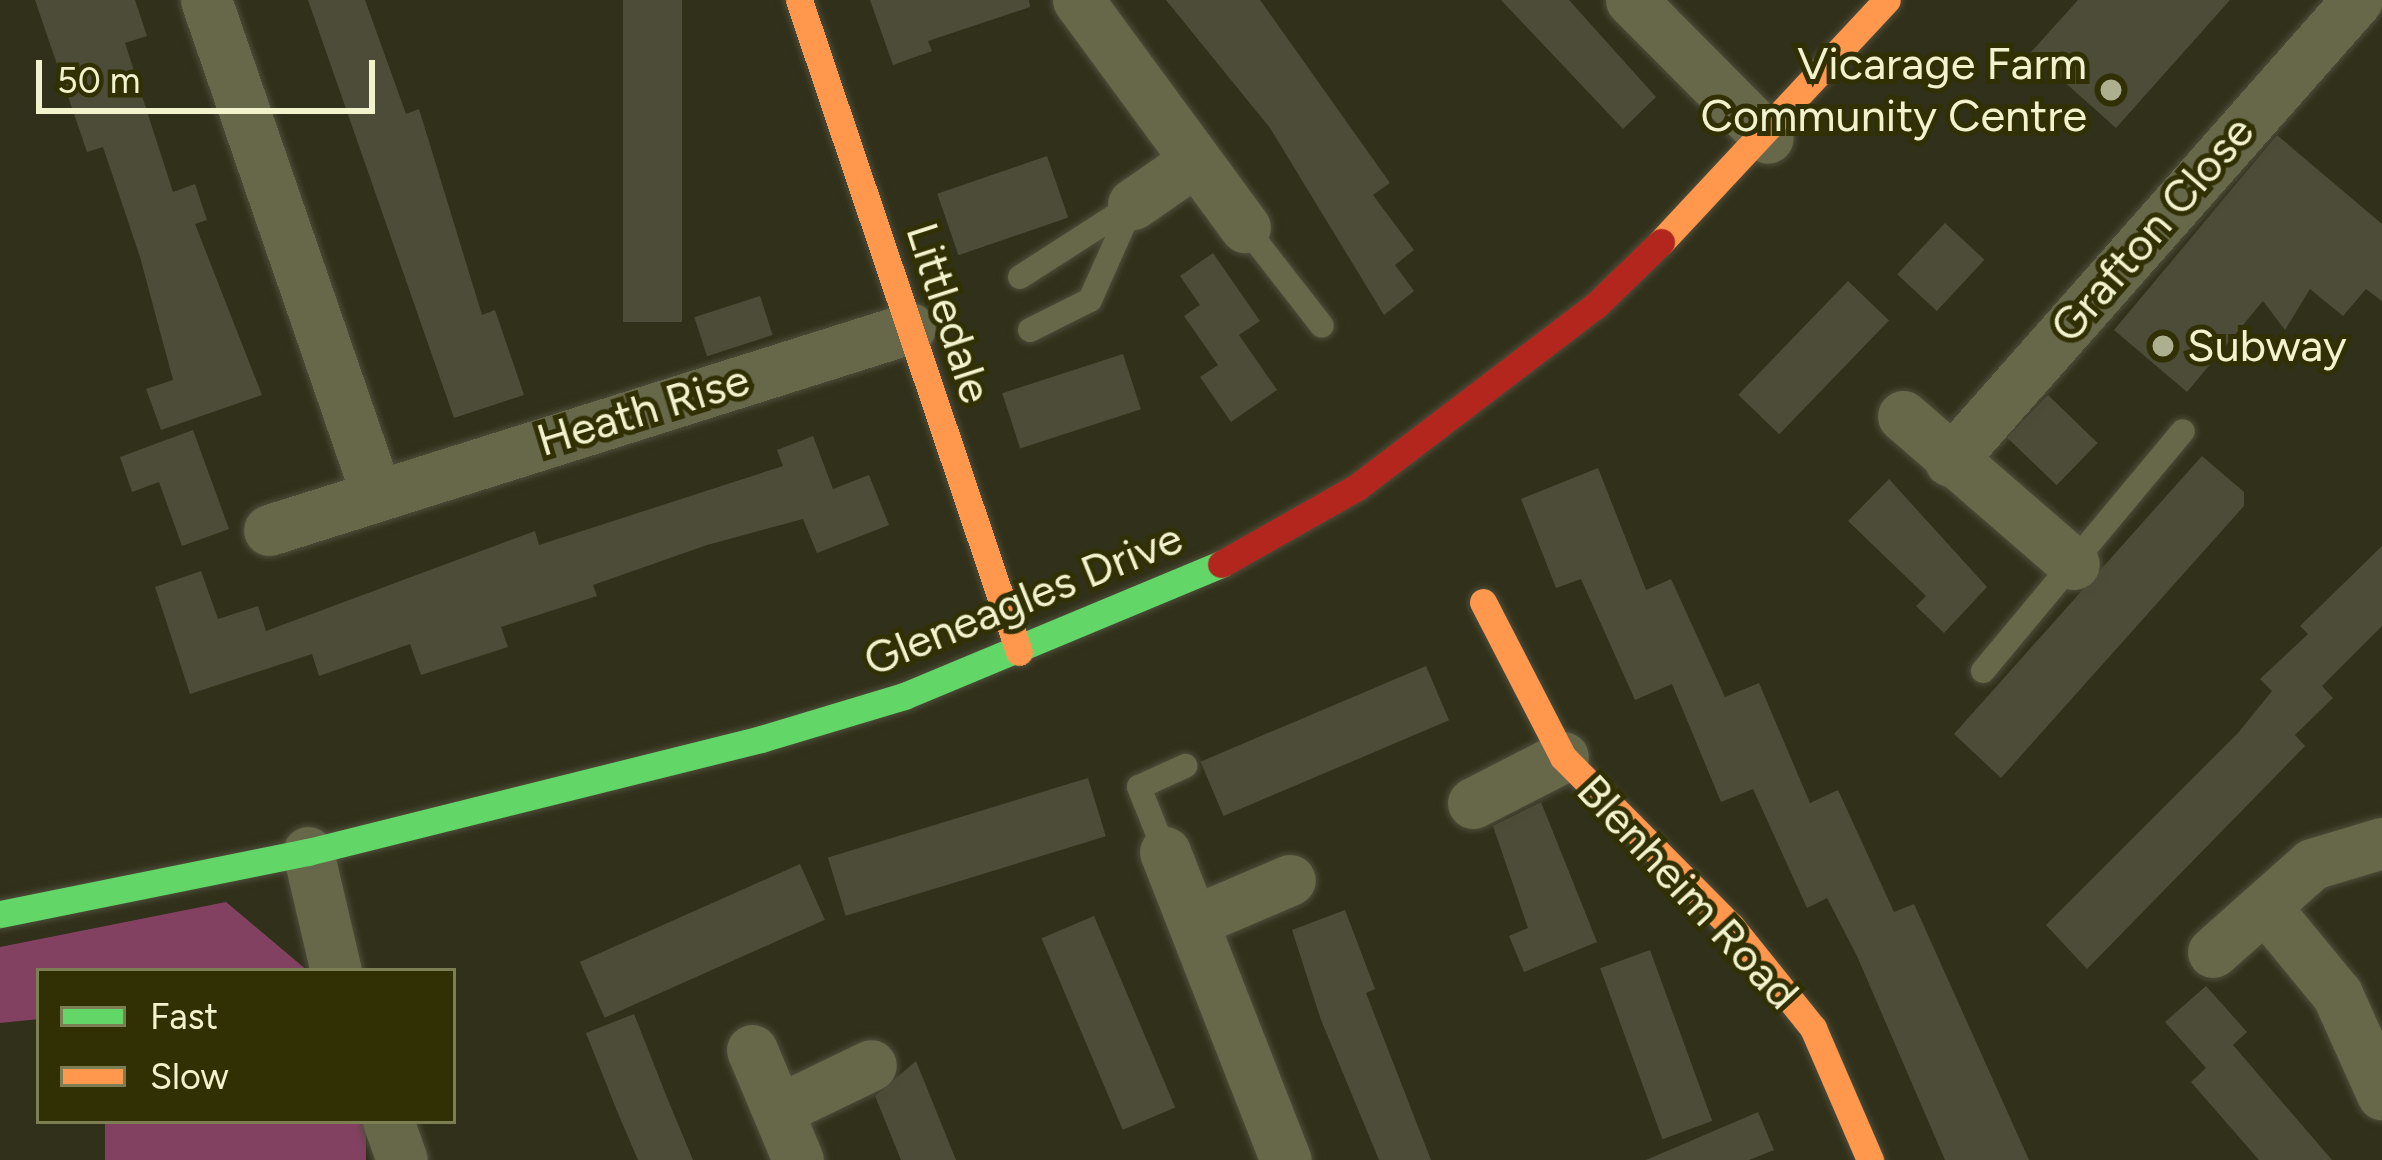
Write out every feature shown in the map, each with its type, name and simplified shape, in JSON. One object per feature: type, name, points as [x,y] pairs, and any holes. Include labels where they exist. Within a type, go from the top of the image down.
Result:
[{"type":"street","points":[[206,0],[376,493]]},
{"type":"street","name":"Littledale","points":[[800,0],[1018,652]]},
{"type":"street","points":[[1078,0],[1244,226]]},
{"type":"street","points":[[1631,0],[1768,138]]},
{"type":"street","name":"Gleneagles Drive","points":[[0,914],[308,852],[761,739],[1018,652],[1191,581],[1357,487],[1604,297],[1652,256],[1768,138],[1887,0]]},
{"type":"street","name":"Grafton Close","points":[[1950,461],[2357,0]]},
{"type":"street","points":[[1133,204],[1195,161]]},
{"type":"street","name":"Heath Rise","points":[[269,530],[910,328]]},
{"type":"street","points":[[1903,416],[2074,564]]},
{"type":"street","name":"Blenheim Road","points":[[1484,602],[1562,757],[1731,926],[1813,1028],[1870,1160]]},
{"type":"street","name":"Blenheim Road","points":[[1473,803],[1562,757]]},
{"type":"street","points":[[2213,952],[2312,864],[2382,843]]},
{"type":"street","points":[[308,852],[335,968]]},
{"type":"street","points":[[1165,852],[1196,920],[1286,1160]]},
{"type":"street","points":[[1196,920],[1290,880]]},
{"type":"street","points":[[2266,908],[2337,994],[2382,1094]]},
{"type":"street","points":[[752,1050],[798,1160]]},
{"type":"street","points":[[778,1110],[871,1065]]},
{"type":"street","points":[[389,1124],[402,1160]]},
{"type":"lane","points":[[1020,277],[1133,204]]},
{"type":"lane","points":[[1030,330],[1090,300],[1133,204]]},
{"type":"lane","points":[[1244,226],[1322,326]]},
{"type":"lane","points":[[1983,671],[2183,431]]},
{"type":"lane","points":[[1165,852],[1139,787],[1185,766]]},
{"type":"shaded area","points":[[226,902],[304,968],[36,968],[36,1019],[0,1023],[0,947]]},
{"type":"shaded area","points":[[105,1124],[366,1124],[366,1160],[105,1160]]},
{"type":"building","points":[[35,0],[135,0],[147,36],[125,43],[173,192],[195,184],[207,220],[195,224],[262,395],[161,430],[146,389],[173,380],[140,257],[103,147],[87,152]]},
{"type":"building","points":[[308,0],[365,0],[406,114],[419,109],[482,315],[495,310],[524,395],[454,418]]},
{"type":"building","points":[[623,0],[682,0],[682,322],[623,322]]},
{"type":"building","points":[[870,0],[1029,0],[1030,7],[928,41],[932,51],[893,65]]},
{"type":"building","points":[[1166,0],[1260,0],[1390,183],[1373,195],[1414,250],[1395,265],[1414,291],[1384,315],[1270,128]]},
{"type":"building","points":[[1501,0],[1569,0],[1656,97],[1623,129]]},
{"type":"building","name":"Vicarage Farm Community Centre","points":[[2078,0],[2230,0],[2116,128],[2031,52]]},
{"type":"building","points":[[2277,135],[2382,224],[2382,301],[2366,289],[2343,316],[2310,289],[2285,330],[2263,301],[2187,392],[2114,330]]},
{"type":"building","points":[[1047,156],[1068,217],[958,255],[937,194]]},
{"type":"building","points":[[1945,223],[1984,260],[1937,311],[1897,274]]},
{"type":"building","points":[[1213,253],[1260,321],[1239,335],[1277,390],[1231,422],[1200,377],[1218,365],[1184,316],[1200,305],[1180,276]]},
{"type":"building","points":[[1848,281],[1889,321],[1779,434],[1738,395]]},
{"type":"building","points":[[760,296],[773,335],[707,356],[694,317]]},
{"type":"building","points":[[1123,354],[1141,409],[1020,448],[1002,393]]},
{"type":"building","points":[[2048,395],[2098,443],[2057,485],[2007,437]]},
{"type":"building","points":[[193,430],[229,529],[182,546],[159,482],[132,492],[120,457]]},
{"type":"building","points":[[813,436],[833,489],[869,475],[889,525],[817,553],[803,519],[707,545],[593,585],[597,596],[501,627],[508,647],[421,675],[410,644],[319,676],[312,654],[190,694],[155,587],[201,571],[218,619],[258,606],[266,631],[535,531],[539,545],[783,466],[777,450]]},
{"type":"building","points":[[2202,456],[2244,492],[2244,506],[2001,778],[1954,734]]},
{"type":"building","points":[[1598,468],[1646,590],[1671,579],[1725,697],[1759,683],[1810,803],[1838,790],[1894,912],[1914,904],[2029,1160],[1945,1160],[1827,898],[1807,908],[1753,789],[1721,802],[1672,684],[1635,700],[1581,579],[1556,588],[1521,499]]},
{"type":"building","points":[[1889,479],[1987,587],[1944,633],[1916,606],[1926,596],[1848,521]]},
{"type":"building","points":[[2382,546],[2382,626],[2322,686],[2333,698],[2295,735],[2305,746],[2087,969],[2046,925],[2238,733],[2272,691],[2260,679],[2308,634],[2300,626]]},
{"type":"building","points":[[1426,666],[1449,720],[1224,816],[1200,762]]},
{"type":"building","points":[[1088,778],[1106,836],[846,916],[828,858]]},
{"type":"building","points":[[1541,802],[1597,942],[1524,972],[1509,936],[1528,928],[1493,826]]},
{"type":"building","points":[[800,864],[825,920],[605,1018],[580,962]]},
{"type":"building","points":[[1345,910],[1375,989],[1366,993],[1431,1160],[1379,1160],[1321,1020],[1292,930]]},
{"type":"building","points":[[1094,916],[1175,1107],[1123,1130],[1042,938]]},
{"type":"building","points":[[1650,950],[1712,1121],[1662,1139],[1600,968]]},
{"type":"building","points":[[2206,986],[2247,1032],[2233,1045],[2332,1160],[2259,1160],[2191,1082],[2206,1068],[2165,1022]]},
{"type":"building","points":[[634,1014],[693,1160],[638,1160],[617,1111],[586,1033]]},
{"type":"building","points":[[916,1061],[956,1160],[901,1160],[875,1096]]},
{"type":"building","points":[[1758,1112],[1774,1150],[1749,1160],[1646,1160]]},
{"type":"traffic: fast","points":[[0,914],[308,852],[761,739],[904,696],[1221,564]]},
{"type":"traffic: slow","points":[[799,0],[1019,652]]},
{"type":"traffic: slow","points":[[1661,242],[1887,0]]},
{"type":"traffic: slow","points":[[1483,602],[1563,757],[1731,926],[1813,1028],[1870,1160]]},
{"type":"traffic: jam","points":[[1221,564],[1357,487],[1595,306],[1661,242]]},
{"type":"place","name":"Vicarage Farm Community Centre","points":[[2111,90]]},
{"type":"place","name":"Subway","points":[[2163,346]]}]
